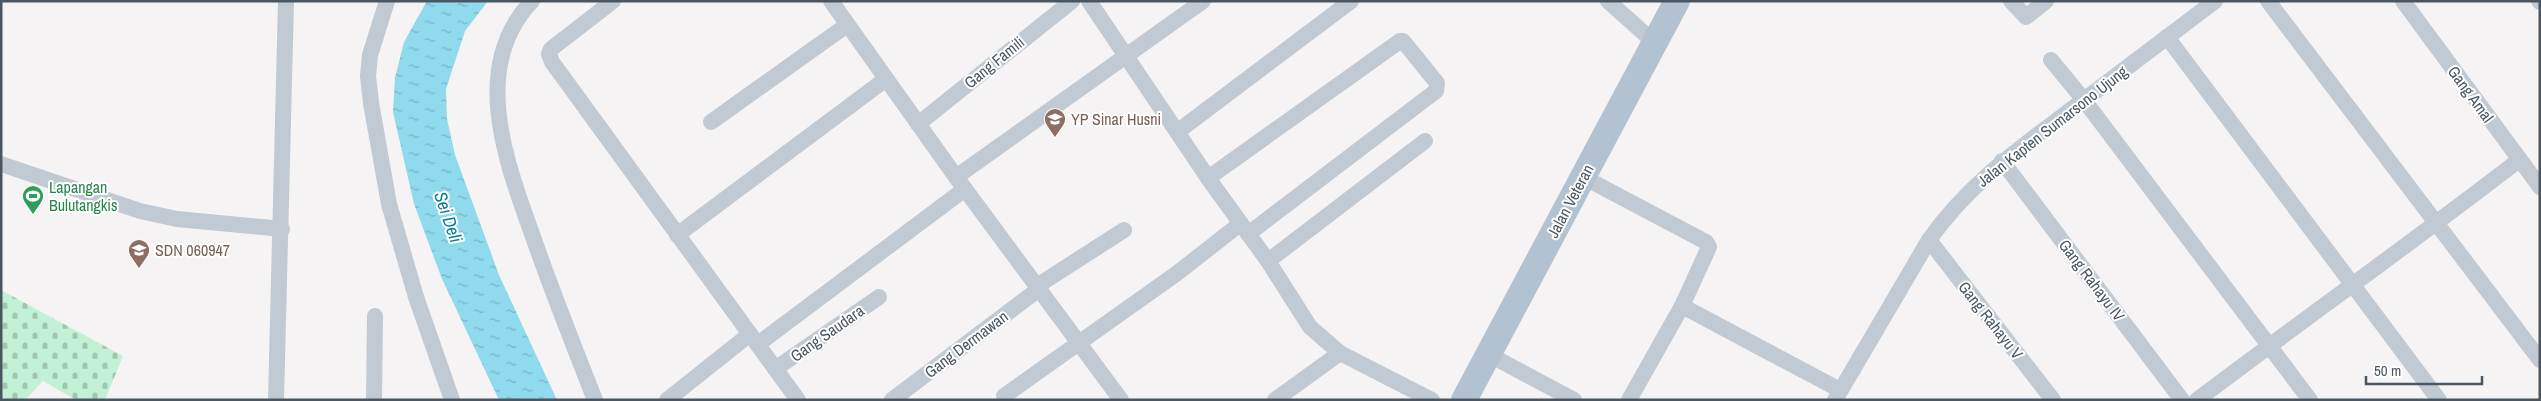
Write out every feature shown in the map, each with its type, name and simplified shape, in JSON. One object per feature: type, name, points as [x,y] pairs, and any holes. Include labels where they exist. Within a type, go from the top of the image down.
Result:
[{"type":"main road","name":"Jalan Veteran","points":[[1464,400],[1677,1]]},
{"type":"street","points":[[276,400],[282,229],[286,1]]},
{"type":"street","points":[[387,1],[370,55],[368,76],[371,103],[392,213],[416,297],[452,400]]},
{"type":"street","points":[[532,1],[509,31],[501,57],[498,104],[502,147],[560,314],[596,400]]},
{"type":"street","points":[[613,1],[551,49],[550,58],[798,400]]},
{"type":"street","points":[[831,1],[960,183],[1121,400]]},
{"type":"street","name":"Gang Famili","points":[[918,124],[1072,1]]},
{"type":"street","points":[[1089,1],[1124,56],[1268,261],[1310,327],[1340,353],[1432,400]]},
{"type":"street","points":[[667,400],[754,339],[1124,56],[1203,1]]},
{"type":"street","points":[[1177,132],[1351,1]]},
{"type":"street","points":[[1608,1],[1655,43]]},
{"type":"street","points":[[2011,1],[2024,17],[2046,1]]},
{"type":"street","name":"Jalan Kapten Sumarsono Ujung","points":[[1837,395],[1929,240],[1946,215],[2002,161],[2215,1]]},
{"type":"street","points":[[2268,1],[2540,360]]},
{"type":"street","name":"Gang Amal","points":[[2404,1],[2540,187]]},
{"type":"street","points":[[711,122],[847,26]]},
{"type":"street","points":[[2167,37],[2439,400]]},
{"type":"street","points":[[1004,396],[1176,274],[1244,229],[1436,91],[1437,83],[1403,41],[1400,41],[1208,178]]},
{"type":"street","points":[[2051,60],[2084,100],[2310,400]]},
{"type":"street","points":[[677,235],[886,79]]},
{"type":"street","points":[[1268,261],[1425,141]]},
{"type":"street","points":[[2197,400],[2353,283],[2436,224],[2519,160]]},
{"type":"street","name":"Gang Rahayu IV","points":[[2002,161],[2182,400]]},
{"type":"street","points":[[1,164],[140,211],[177,219],[282,229]]},
{"type":"street","points":[[1583,177],[1708,244],[1709,251],[1682,306],[1629,400]]},
{"type":"street","name":"Gang Dermawan","points":[[892,400],[1038,288],[1124,230]]},
{"type":"street","name":"Gang Rahayu V","points":[[1929,240],[2053,400]]},
{"type":"street","name":"Gang Saudara","points":[[775,369],[879,297]]},
{"type":"street","points":[[1682,306],[1837,395]]},
{"type":"street","points":[[374,400],[375,316]]},
{"type":"street","points":[[1275,400],[1340,353]]},
{"type":"street","points":[[1488,354],[1574,400]]},
{"type":"green space","points":[[1,290],[123,356],[105,400],[76,400],[43,381],[25,400],[1,400]]},
{"type":"water","name":"Sei Deli","points":[[427,1],[488,1],[465,31],[446,89],[447,119],[455,155],[499,275],[557,400],[499,400],[442,279],[414,204],[393,112],[395,78],[404,42]]},
{"type":"place","name":"YP Sinar Husni","points":[[1055,138]]},
{"type":"place","name":"Lapangan Bulutangkis","points":[[33,215]]},
{"type":"place","name":"SDN 060947","points":[[139,269]]}]
